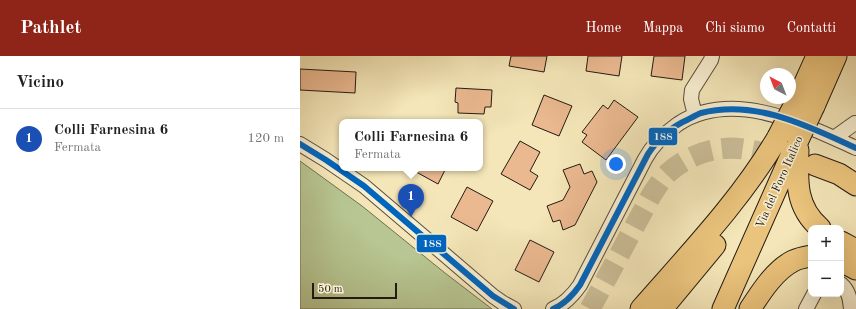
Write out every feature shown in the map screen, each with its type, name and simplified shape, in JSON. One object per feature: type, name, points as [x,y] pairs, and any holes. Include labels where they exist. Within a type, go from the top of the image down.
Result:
[{"type":"highway","name":"Via del Foro Italico","points":[[807,101],[818,56]]},
{"type":"highway","name":"Via del Foro Italico","points":[[724,309],[788,138],[807,101],[836,56]]},
{"type":"highway","name":"Via del Foro Italico","points":[[748,182],[766,156],[788,138]]},
{"type":"highway","points":[[788,138],[798,190],[803,206],[811,219],[817,225]]},
{"type":"highway","points":[[815,164],[839,174],[856,185]]},
{"type":"highway","points":[[641,309],[711,229],[748,182]]},
{"type":"highway","points":[[662,309],[724,233],[738,207],[748,182]]},
{"type":"highway","points":[[844,244],[856,250]]},
{"type":"highway","points":[[750,309],[772,278],[779,271],[794,261],[808,257]]},
{"type":"highway","points":[[844,263],[856,269]]},
{"type":"street","points":[[695,115],[691,99],[692,90],[712,56]]},
{"type":"street","points":[[553,309],[562,305],[568,300],[580,285],[644,159],[652,147],[662,136],[681,122],[695,115],[725,108],[756,111],[792,121],[856,148]]},
{"type":"street","points":[[834,138],[856,123]]},
{"type":"street","points":[[300,144],[339,169]]},
{"type":"street","points":[[342,171],[364,186],[493,296],[514,309]]},
{"type":"street","points":[[844,287],[849,295],[851,309]]},
{"type":"street","points":[[806,309],[812,297]]},
{"type":"green space","points":[[300,161],[362,206],[492,309],[300,309]]},
{"type":"building","points":[[511,56],[547,56],[544,72],[509,66]]},
{"type":"building","points":[[588,56],[622,56],[619,76],[586,71]]},
{"type":"building","points":[[654,56],[685,56],[682,80],[651,76]]},
{"type":"building","points":[[300,69],[356,72],[355,93],[300,90]]},
{"type":"building","points":[[456,88],[492,90],[491,107],[485,107],[484,114],[458,113],[458,103],[455,102]]},
{"type":"building","points":[[544,95],[572,106],[559,136],[532,125]]},
{"type":"building","points":[[614,100],[638,117],[606,160],[582,142],[587,135],[582,132],[603,105],[608,109]]},
{"type":"building","points":[[520,141],[540,152],[530,171],[538,176],[530,190],[501,174]]},
{"type":"building","points":[[580,164],[584,174],[592,171],[597,182],[575,225],[563,230],[560,220],[553,222],[547,206],[563,200],[570,187],[563,170]]},
{"type":"building","points":[[414,171],[444,171],[438,184]]},
{"type":"building","points":[[467,187],[493,201],[477,231],[451,217]]},
{"type":"building","points":[[530,240],[554,252],[539,282],[515,270]]},
{"type":"tunnel","points":[[590,309],[652,194],[665,176],[675,167],[702,153],[712,150],[733,148],[785,158]]},
{"type":"transit line","name":"188","points":[[553,309],[568,299],[580,285],[648,154],[665,134],[681,123],[701,113],[741,109],[781,117],[819,131],[856,148]]},
{"type":"transit line","name":"188","points":[[300,144],[339,169]]},
{"type":"transit line","name":"188","points":[[342,171],[364,186],[493,296],[514,309]]},
{"type":"place","name":"Colli Farnesina 6","points":[[411,217]]}]
